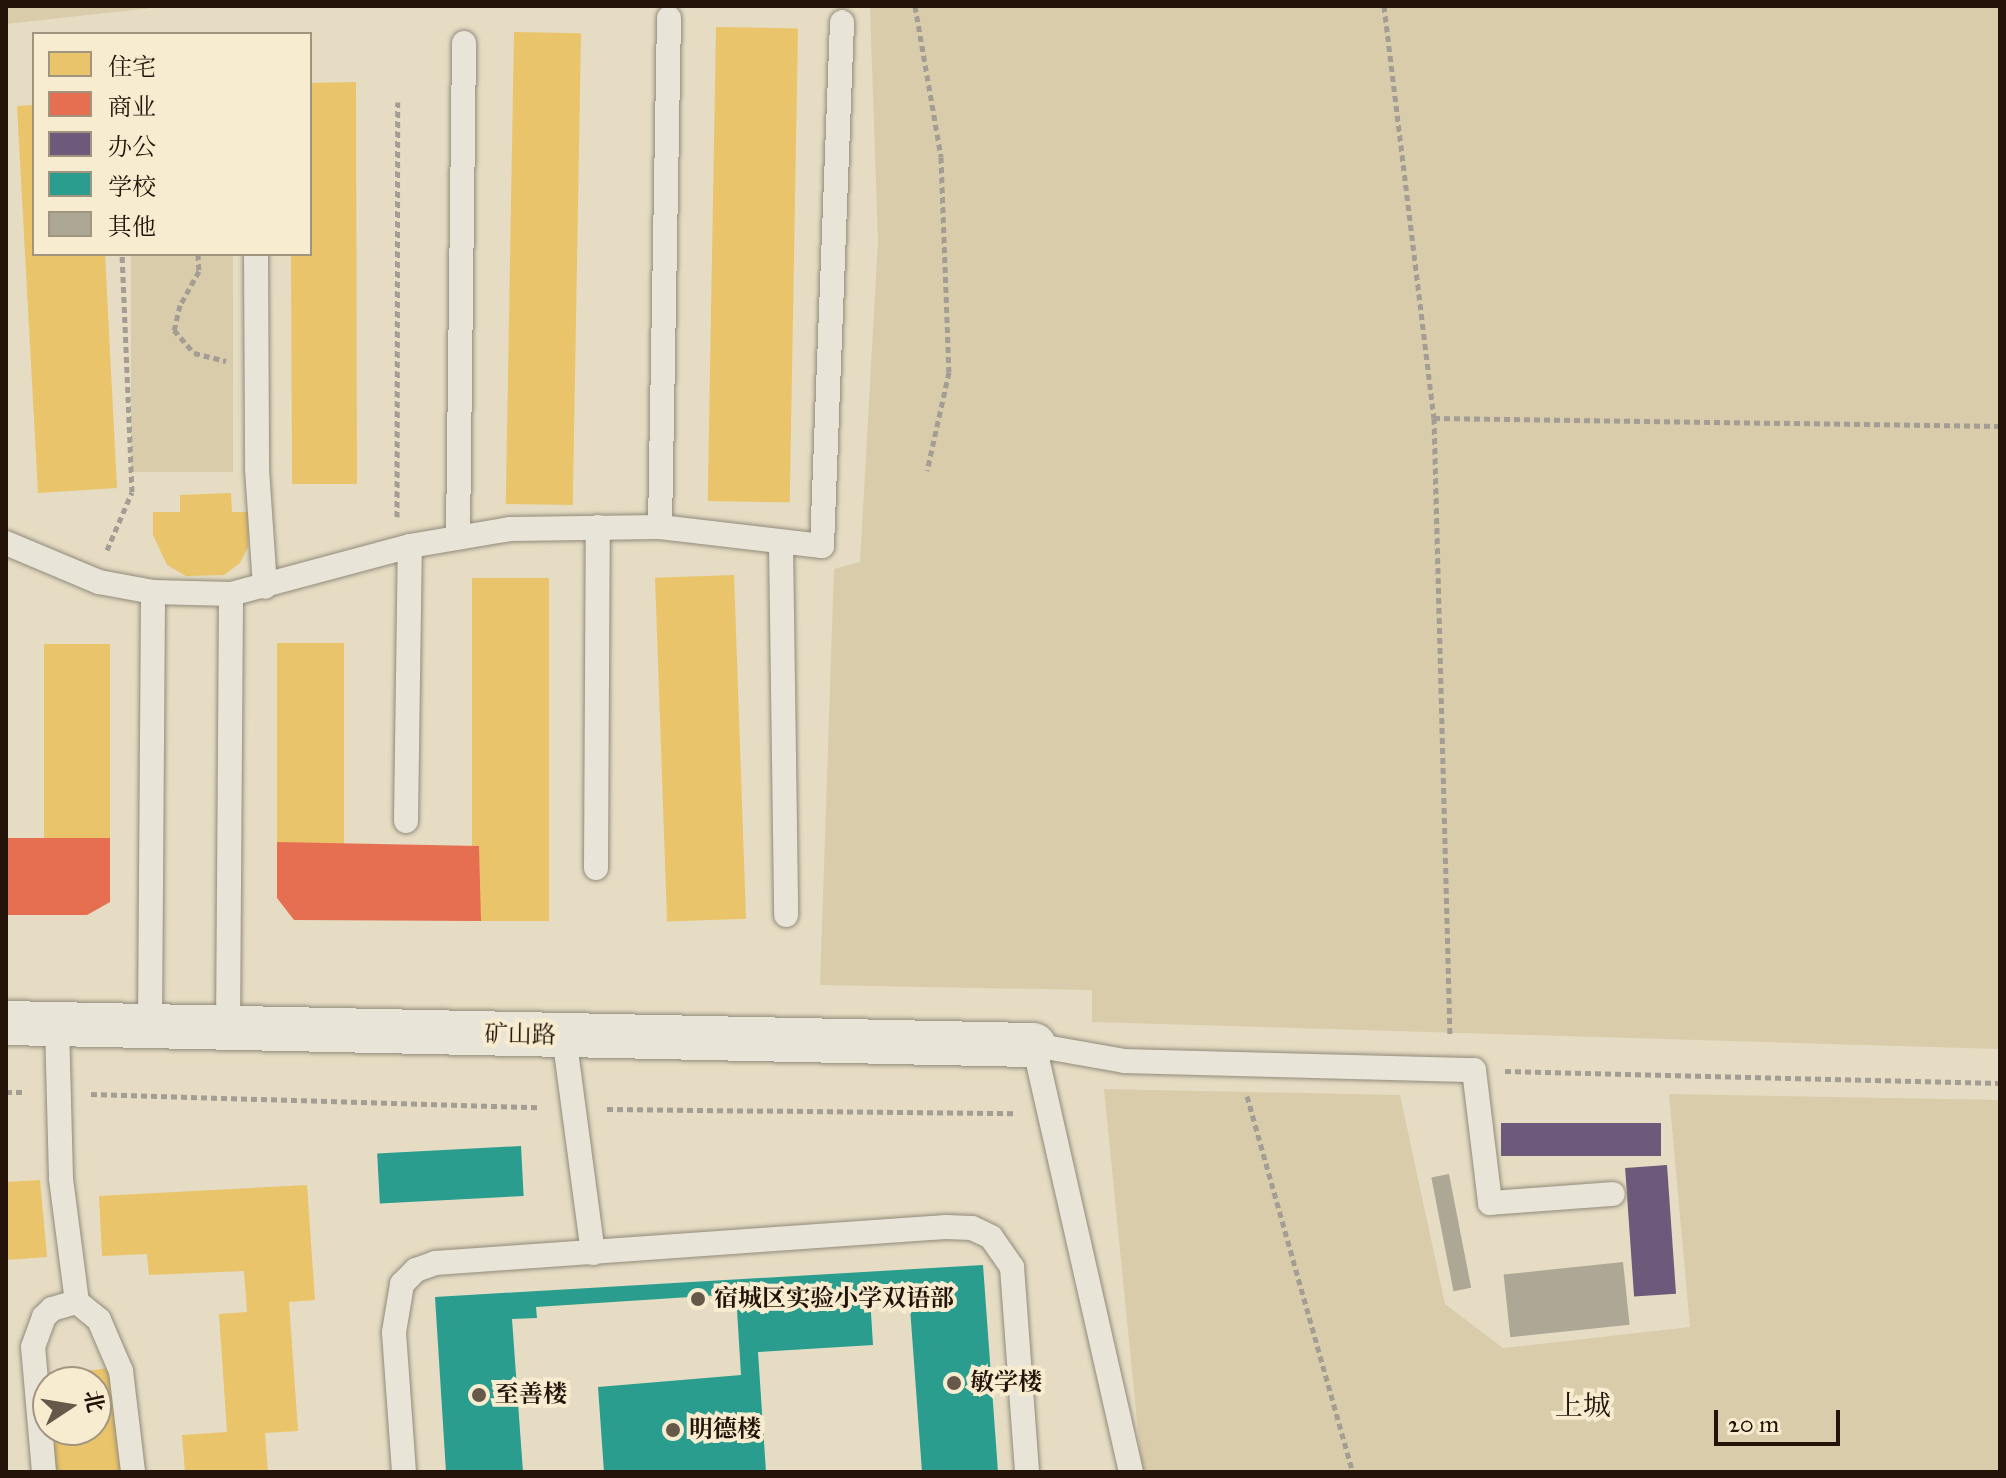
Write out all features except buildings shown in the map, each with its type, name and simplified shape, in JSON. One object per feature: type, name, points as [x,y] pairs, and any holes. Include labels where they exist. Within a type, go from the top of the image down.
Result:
[{"type":"street","name":"矿山路","points":[[6,1023],[1034,1045]]},
{"type":"lane","points":[[660,527],[669,18]]},
{"type":"lane","points":[[6,543],[99,582],[153,592],[231,594],[458,536],[598,527],[660,527],[822,546],[842,22]]},
{"type":"lane","points":[[458,536],[464,43]]},
{"type":"lane","points":[[256,256],[256,363],[265,587]]},
{"type":"lane","points":[[596,868],[598,527]]},
{"type":"lane","points":[[781,543],[786,915]]},
{"type":"lane","points":[[403,548],[406,821]]},
{"type":"lane","points":[[150,1026],[153,592]]},
{"type":"lane","points":[[228,1028],[231,594]]},
{"type":"lane","points":[[57,1024],[61,1178],[77,1302],[99,1320],[121,1371],[133,1472]]},
{"type":"lane","points":[[564,1036],[593,1253]]},
{"type":"lane","points":[[1131,1472],[1034,1045],[1125,1061],[1462,1069],[1490,1203],[1613,1194]]},
{"type":"lane","points":[[404,1472],[394,1332],[402,1284],[416,1270],[435,1263],[946,1227],[972,1228],[991,1237],[1012,1267],[1027,1472]]},
{"type":"lane","points":[[44,1472],[35,1339],[52,1309],[77,1302]]},
{"type":"path","points":[[915,6],[941,157],[948,357],[927,471]]},
{"type":"path","points":[[1384,6],[1434,418],[1462,1069],[2000,1083]]},
{"type":"path","points":[[398,102],[403,548]]},
{"type":"path","points":[[99,582],[111,536],[132,492],[122,256]]},
{"type":"path","points":[[198,256],[199,271],[176,316],[174,330],[180,343],[208,360],[256,363]]},
{"type":"path","points":[[1434,418],[2000,426]]},
{"type":"path","points":[[1238,1064],[1353,1472]]},
{"type":"path","points":[[6,1092],[574,1108],[1050,1114]]},
{"type":"shaded area","points":[[6,6],[169,6],[6,24]]},
{"type":"shaded area","points":[[870,6],[2000,6],[2000,1049],[1092,1022],[1092,990],[820,985],[834,569],[860,562],[878,242]]},
{"type":"shaded area","points":[[131,256],[233,256],[233,472],[131,472]]},
{"type":"shaded area","points":[[1104,1089],[1400,1095],[1445,1304],[1503,1348],[1690,1327],[1669,1094],[2000,1100],[2000,1472],[1142,1472]]},
{"type":"place","name":"宿城区实验小学双语部","points":[[698,1299]]},
{"type":"place","name":"敏学楼","points":[[954,1383]]},
{"type":"place","name":"至善楼","points":[[479,1395]]},
{"type":"place","name":"明德楼","points":[[673,1430]]},
{"type":"district","name":"上城","points":[[1583,1406]]}]
